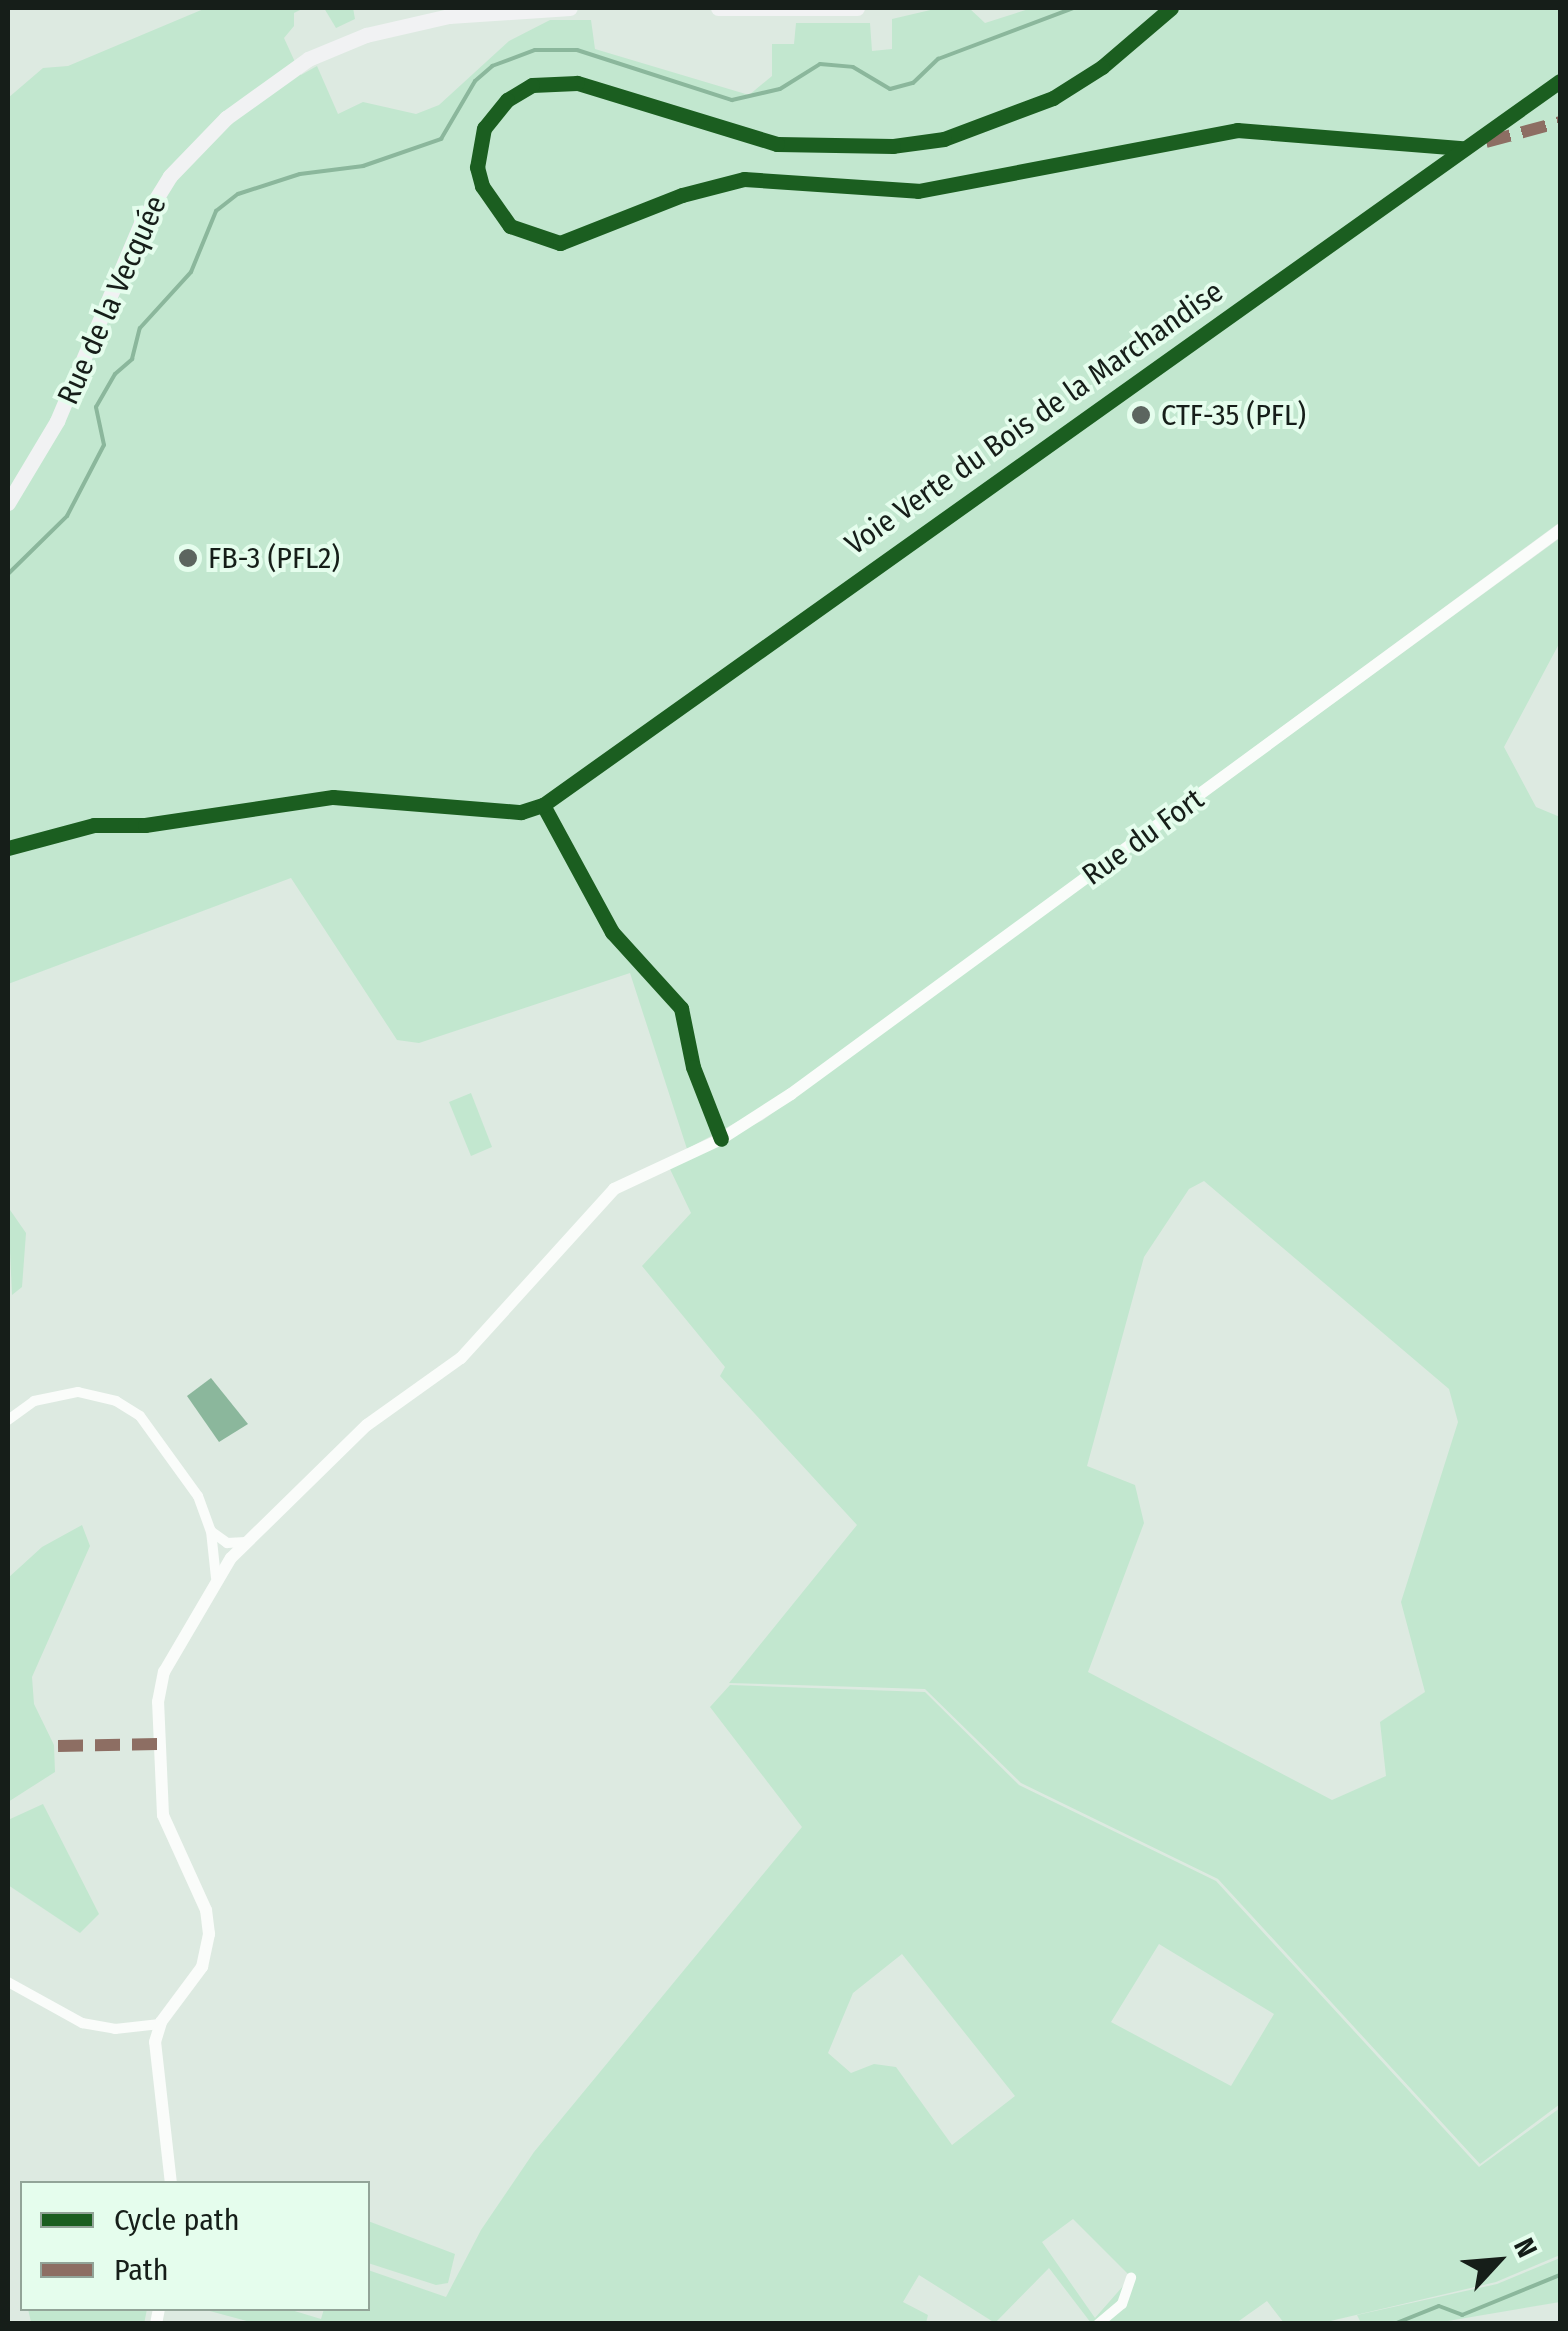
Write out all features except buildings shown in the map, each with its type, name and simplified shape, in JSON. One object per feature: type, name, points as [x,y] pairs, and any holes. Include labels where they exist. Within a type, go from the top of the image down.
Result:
[{"type":"main road","name":"Rue de la Vecquée","points":[[8,503],[58,421],[141,223],[170,176],[226,118],[308,59],[366,35],[449,16],[570,8]]},
{"type":"main road","points":[[718,8],[856,8]]},
{"type":"street","name":"Rue du Fort","points":[[160,2024],[196,1978],[209,1934],[206,1910],[162,1815],[159,1691],[216,1578],[247,1541],[367,1425],[461,1358],[614,1189],[721,1139],[1560,530]]},
{"type":"street","points":[[8,1420],[34,1401],[66,1393],[92,1393],[128,1407],[182,1470],[211,1532],[216,1578]]},
{"type":"street","points":[[211,1532],[227,1543],[247,1541]]},
{"type":"street","points":[[8,1982],[82,2023],[133,2028],[160,2024],[155,2045],[172,2181]]},
{"type":"street","points":[[133,2028],[155,2045]]},
{"type":"street","points":[[1098,2324],[1122,2304],[1131,2278]]},
{"type":"shaded area","points":[[206,8],[304,8],[294,13],[294,26],[284,38],[301,75],[317,66],[338,114],[363,102],[416,114],[439,105],[509,41],[550,20],[591,20],[595,49],[749,95],[772,76],[772,44],[794,44],[796,23],[870,23],[872,51],[892,49],[892,19],[939,8],[969,8],[985,23],[1032,8],[1560,8],[1560,522],[768,1105],[687,1149],[630,973],[419,1043],[397,1040],[291,878],[8,984],[8,98],[43,68],[68,66]]},
{"type":"shaded area","points":[[324,8],[353,8],[355,19],[336,28]]},
{"type":"shaded area","points":[[1560,538],[1560,642],[1504,747],[1536,807],[1560,817],[1560,2104],[1480,2164],[1218,1879],[1021,1783],[925,1689],[729,1683],[857,1525],[720,1376],[725,1367],[642,1266],[691,1213],[669,1167],[763,1120]],"holes":[[[1204,1181],[1449,1389],[1458,1422],[1401,1602],[1425,1692],[1380,1722],[1386,1776],[1332,1800],[1088,1672],[1144,1523],[1135,1485],[1087,1466],[1144,1257],[1189,1189]]]},
{"type":"shaded area","points":[[471,1093],[492,1147],[471,1156],[449,1102]]},
{"type":"shaded area","points":[[8,1207],[26,1233],[22,1287],[12,1295]]},
{"type":"shaded area","points":[[211,1378],[248,1424],[219,1442],[187,1396]]},
{"type":"shaded area","points":[[82,1525],[90,1546],[32,1677],[34,1704],[54,1745],[55,1772],[8,1802],[8,1578],[42,1547]]},
{"type":"shaded area","points":[[730,1685],[925,1692],[1019,1785],[1216,1881],[1479,2167],[1560,2108],[1560,2255],[1496,2282],[1322,2323],[1284,2323],[1267,2301],[1236,2323],[1091,2323],[1049,2268],[995,2323],[919,2275],[903,2302],[928,2315],[926,2323],[258,2324],[210,2311],[295,2311],[321,2319],[323,2311],[370,2311],[370,2271],[446,2297],[481,2230],[534,2152],[802,1827],[710,1707]],"holes":[[[1159,1944],[1274,2014],[1231,2086],[1111,2022]],[[902,1954],[1015,2096],[952,2145],[896,2067],[874,2064],[851,2073],[828,2053],[853,1993]],[[1073,2219],[1131,2277],[1095,2318],[1042,2242]]]},
{"type":"shaded area","points":[[43,1804],[99,1914],[80,1933],[8,1885],[8,1820]]},
{"type":"shaded area","points":[[370,2222],[455,2254],[448,2283],[436,2285],[370,2264]]},
{"type":"shaded area","points":[[1560,2258],[1560,2302],[1436,2323],[1361,2323],[1357,2315],[1497,2284]]},
{"type":"shaded area","points":[[29,2311],[147,2311],[144,2324],[31,2322]]},
{"type":"waterway","points":[[8,574],[67,516],[104,445],[96,407],[115,374],[132,359],[140,328],[191,272],[216,211],[238,194],[300,174],[363,166],[441,139],[475,81],[492,66],[535,50],[577,50],[732,100],[780,89],[820,64],[853,67],[890,89],[913,83],[938,59],[1074,8]]},
{"type":"waterway","points":[[1394,2324],[1439,2306],[1462,2315],[1560,2275]]},
{"type":"marked path","points":[[1486,142],[1560,122]]},
{"type":"marked path","points":[[58,1746],[158,1744]]},
{"type":"cycle path","points":[[1171,8],[1102,67],[1053,98],[944,139],[893,146],[777,144],[577,83],[532,85],[507,100],[484,128],[477,167],[482,186],[510,226],[560,243],[682,195],[744,179],[918,191],[1237,130],[1462,148]]},
{"type":"cycle path","name":"Voie Verte du Bois de la Marchandise","points":[[8,848],[94,825],[145,825],[333,797],[521,812],[543,805],[1560,81]]},
{"type":"cycle path","points":[[543,805],[612,932],[681,1008],[693,1067],[721,1139]]},
{"type":"place","name":"CTF-35 (PFL)","points":[[1141,415]]},
{"type":"place","name":"FB-3 (PFL2)","points":[[188,558]]}]
